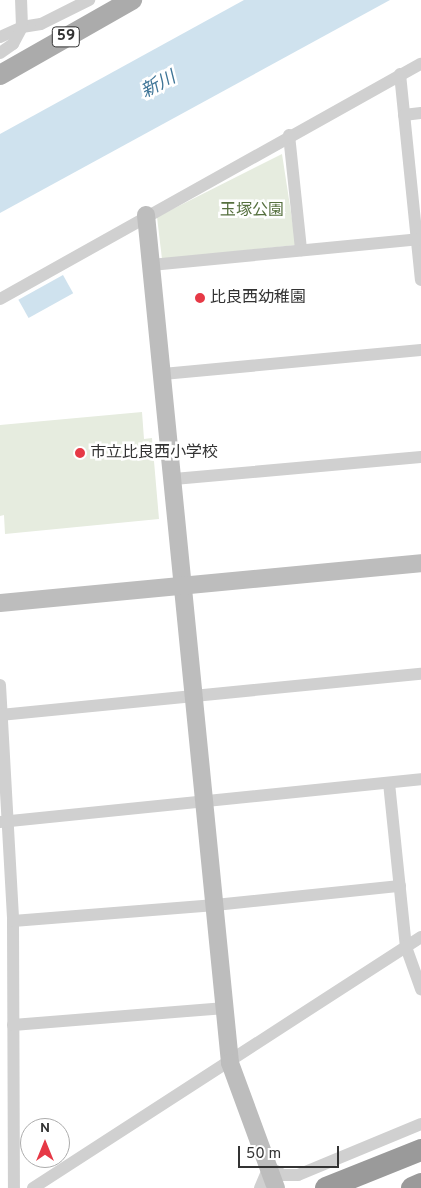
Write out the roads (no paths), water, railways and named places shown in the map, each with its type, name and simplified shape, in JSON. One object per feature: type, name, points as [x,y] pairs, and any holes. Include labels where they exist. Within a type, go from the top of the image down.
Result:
[{"type":"highway","points":[[357,1182],[421,1150]]},
{"type":"highway","points":[[326,1188],[357,1182],[421,1163]]},
{"type":"highway","points":[[412,1188],[421,1184]]},
{"type":"main road","name":"59","points":[[0,75],[132,0]]},
{"type":"street","points":[[0,53],[13,44],[22,27],[21,0]]},
{"type":"street","points":[[0,37],[22,27],[41,24],[89,0]]},
{"type":"street","points":[[0,299],[289,135],[421,64]]},
{"type":"street","points":[[400,74],[419,239],[421,280]]},
{"type":"street","points":[[404,115],[421,113]]},
{"type":"street","points":[[289,135],[301,250]]},
{"type":"street","points":[[146,215],[185,584],[230,1063],[276,1188]]},
{"type":"street","points":[[152,264],[419,239]]},
{"type":"street","points":[[163,374],[421,350]]},
{"type":"street","points":[[174,479],[421,457]]},
{"type":"street","points":[[0,603],[421,563]]},
{"type":"street","points":[[2,715],[421,674]]},
{"type":"street","points":[[0,685],[4,822],[13,921],[14,1188]]},
{"type":"street","points":[[4,822],[421,779]]},
{"type":"street","points":[[389,782],[406,947],[421,989]]},
{"type":"street","points":[[13,921],[215,905],[400,886]]},
{"type":"street","points":[[33,1188],[230,1063],[421,937]]},
{"type":"street","points":[[13,1026],[225,1008]]},
{"type":"street","points":[[269,1167],[283,1175],[298,1175],[421,1124]]},
{"type":"street","points":[[357,1182],[370,1145]]},
{"type":"street","points":[[260,1188],[269,1167]]},
{"type":"water","name":"新川","points":[[244,0],[390,0],[0,213],[0,134]]},
{"type":"water","points":[[63,275],[73,293],[29,318],[18,300]]},
{"type":"place","name":"比良西幼稚園","points":[[200,298]]},
{"type":"place","name":"市立比良西小学校","points":[[80,453]]},
{"type":"park label","name":"玉塚公園","points":[[252,211]]}]
